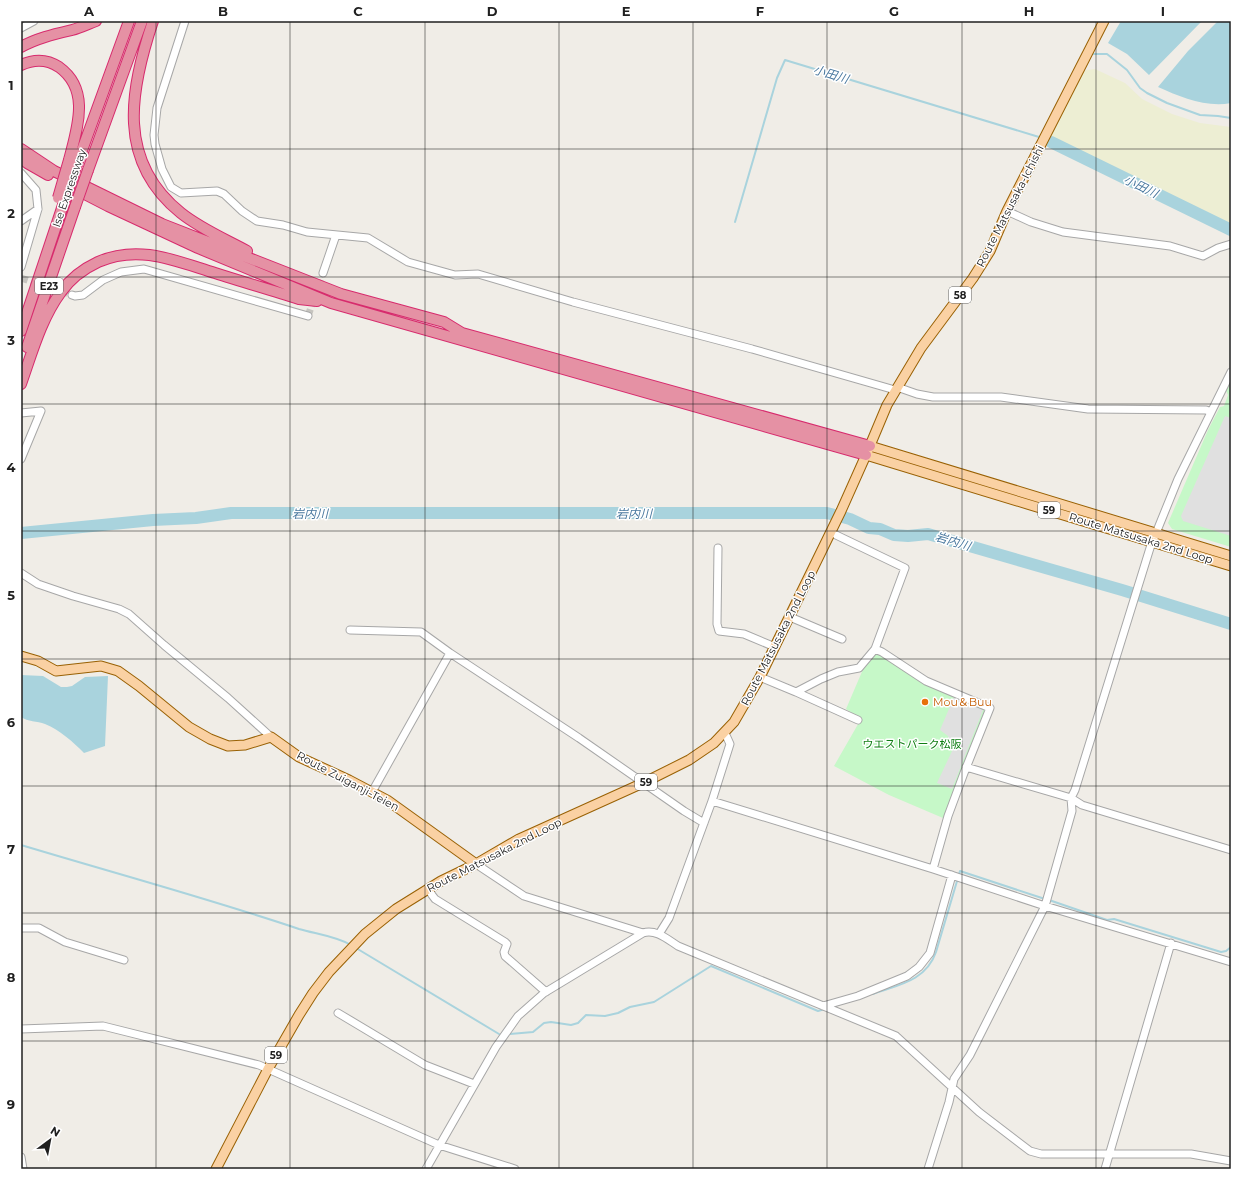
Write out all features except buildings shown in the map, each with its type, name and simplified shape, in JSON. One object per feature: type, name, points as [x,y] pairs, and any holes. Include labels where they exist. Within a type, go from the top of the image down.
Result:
[{"type":"highway","points":[[21,47],[53,34],[74,29],[96,21]]},
{"type":"highway","name":"Ise Expressway","points":[[21,331],[43,268],[73,162],[129,21]]},
{"type":"highway","name":"Ise Expressway","points":[[21,364],[88,170],[142,21]]},
{"type":"highway","points":[[153,21],[138,70],[134,97],[133,123],[137,145],[143,164],[154,184],[182,213],[206,229],[248,252],[266,264]]},
{"type":"highway","points":[[21,65],[31,61],[43,60],[53,63],[64,70],[72,80],[78,94],[80,107],[73,162]]},
{"type":"highway","points":[[21,149],[54,171],[162,224],[340,294],[444,322],[462,333],[868,450]]},
{"type":"highway","points":[[21,158],[27,163],[108,206],[198,248],[331,303],[868,450]]},
{"type":"highway","points":[[21,384],[37,338],[49,312],[65,286],[75,276],[87,268],[104,259],[122,254],[141,254],[165,257],[299,299],[331,303]]},
{"type":"main road","name":"Route Matsusaka-Ichishi","points":[[868,450],[887,405],[921,348],[973,278],[990,251],[1007,212],[1104,21]]},
{"type":"main road","name":"Route Matsusaka 2nd Loop","points":[[216,1169],[268,1069],[308,1001],[329,972],[349,949],[387,916],[428,888],[476,864],[520,839],[643,783],[689,760],[706,749],[725,733],[734,722],[760,677],[841,512],[868,450],[1154,538],[1231,566]]},
{"type":"main road","name":"Route Matsusaka 2nd Loop","points":[[1154,538],[1231,556]]},
{"type":"main road","points":[[21,656],[38,661],[56,671],[100,666],[118,671],[189,727],[210,739],[228,746],[245,745],[271,737]]},
{"type":"main road","name":"Route Zuiganji-Teien","points":[[271,737],[299,757],[372,792],[403,811],[476,864]]},
{"type":"street","points":[[21,28],[34,21]]},
{"type":"street","points":[[185,21],[157,108],[154,135],[162,169],[171,187],[180,193],[217,191],[224,194],[242,211],[257,221],[283,225],[307,232],[368,238],[408,262],[422,266],[455,275],[478,274],[560,299],[917,394],[933,397],[1001,397],[1088,409],[1206,410],[1211,412]]},
{"type":"street","points":[[21,173],[36,190],[38,209],[21,267]]},
{"type":"street","points":[[21,221],[38,209]]},
{"type":"street","points":[[1007,212],[1031,222],[1063,232],[1170,246],[1203,256],[1218,248],[1231,244]]},
{"type":"street","points":[[323,273],[336,235]]},
{"type":"street","points":[[72,295],[83,295],[103,280],[121,272],[144,269],[198,283],[308,316]]},
{"type":"street","points":[[928,1169],[949,1102],[951,1087],[954,1079],[970,1055],[1046,905],[1072,811],[1071,798],[1076,790],[1122,642],[1133,601],[1154,538],[1178,479],[1231,372]]},
{"type":"street","points":[[21,413],[41,411],[21,459]]},
{"type":"street","points":[[796,692],[838,672],[859,668],[875,649],[905,568],[836,535]]},
{"type":"street","points":[[718,548],[717,624],[719,631],[744,634],[775,647]]},
{"type":"street","points":[[21,573],[38,584],[73,596],[114,607],[128,614],[164,646],[228,698],[271,737]]},
{"type":"street","points":[[790,616],[842,639]]},
{"type":"street","points":[[350,630],[421,632],[450,653],[579,738],[684,811],[704,823]]},
{"type":"street","points":[[875,649],[926,681],[990,708],[948,816],[933,869]]},
{"type":"street","points":[[372,792],[450,653]]},
{"type":"street","points":[[760,677],[858,720]]},
{"type":"street","points":[[659,934],[669,918],[712,801],[730,744],[725,733]]},
{"type":"street","points":[[966,767],[1071,798],[1082,805],[1231,850]]},
{"type":"street","points":[[712,801],[1227,960],[1231,954]]},
{"type":"street","points":[[476,864],[524,896],[643,933]]},
{"type":"street","points":[[827,1008],[907,976],[920,967],[930,953],[956,877]]},
{"type":"street","points":[[428,888],[435,899],[506,942],[507,944],[504,952],[505,956],[546,992]]},
{"type":"street","points":[[21,928],[39,928],[65,942],[124,960]]},
{"type":"street","points":[[426,1169],[474,1084],[515,1019],[546,992],[643,933],[648,932],[659,934],[678,946],[896,1036],[979,1112],[1030,1151],[1041,1154],[1191,1154],[1231,1161]]},
{"type":"street","points":[[1105,1169],[1171,943]]},
{"type":"street","points":[[338,1013],[425,1065],[474,1084]]},
{"type":"street","points":[[21,1029],[103,1026],[259,1065],[439,1145],[516,1169]]},
{"type":"street","points":[[21,1157],[23,1169]]},
{"type":"green space","points":[[1095,69],[1125,83],[1142,99],[1172,114],[1200,123],[1231,127],[1231,226],[1050,136],[1081,74],[1086,70]]},
{"type":"green space","points":[[1231,382],[1231,547],[1172,529],[1168,523],[1208,430],[1220,407],[1224,406],[1228,395],[1226,391]]},
{"type":"green space","name":"ウエストパーク松阪","points":[[873,654],[879,654],[985,709],[943,818],[889,795],[834,766],[861,719],[846,709],[864,667]]},
{"type":"shaded area","points":[[1225,416],[1231,418],[1231,536],[1183,521],[1181,516]]},
{"type":"shaded area","points":[[954,697],[983,710],[952,789],[937,783],[953,749],[948,736],[940,730]]},
{"type":"water","points":[[1121,21],[1202,21],[1149,75],[1127,54],[1108,43]]},
{"type":"water","points":[[1218,21],[1231,21],[1231,103],[1203,103],[1184,98],[1158,87],[1188,51]]},
{"type":"water","points":[[21,675],[43,676],[61,687],[72,686],[85,677],[108,676],[105,746],[84,753],[56,730],[45,724],[21,717]]},
{"type":"waterway","points":[[1090,54],[1107,54],[1127,70],[1140,88],[1167,103],[1200,115],[1231,118]]},
{"type":"waterway","name":"小田川","points":[[735,222],[777,78],[785,60],[1039,137]]},
{"type":"waterway","name":"小田川","points":[[1051,142],[1231,230]]},
{"type":"waterway","name":"岩内川","points":[[21,533],[153,520],[196,518],[231,513],[827,513],[850,519],[869,528],[880,529],[894,535],[908,536],[928,534],[1122,590],[1231,624]]},
{"type":"waterway","points":[[21,845],[195,896],[299,929],[332,937],[351,945]]},
{"type":"waterway","points":[[873,994],[918,976],[931,962],[936,952],[960,871],[1045,899]]},
{"type":"waterway","points":[[1049,900],[1107,920],[1114,919],[1221,952],[1226,951],[1231,947]]},
{"type":"waterway","points":[[356,948],[499,1034]]},
{"type":"waterway","points":[[510,1034],[533,1032],[544,1023],[551,1022],[571,1025],[578,1023],[586,1015],[605,1016],[618,1013],[630,1007],[654,1002],[711,966],[818,1011],[825,1009]]},
{"type":"tunnel","points":[[308,316],[323,273]]},
{"type":"tunnel","points":[[21,278],[72,295]]},
{"type":"place","name":"Mou＆Buu","points":[[925,702]]}]
